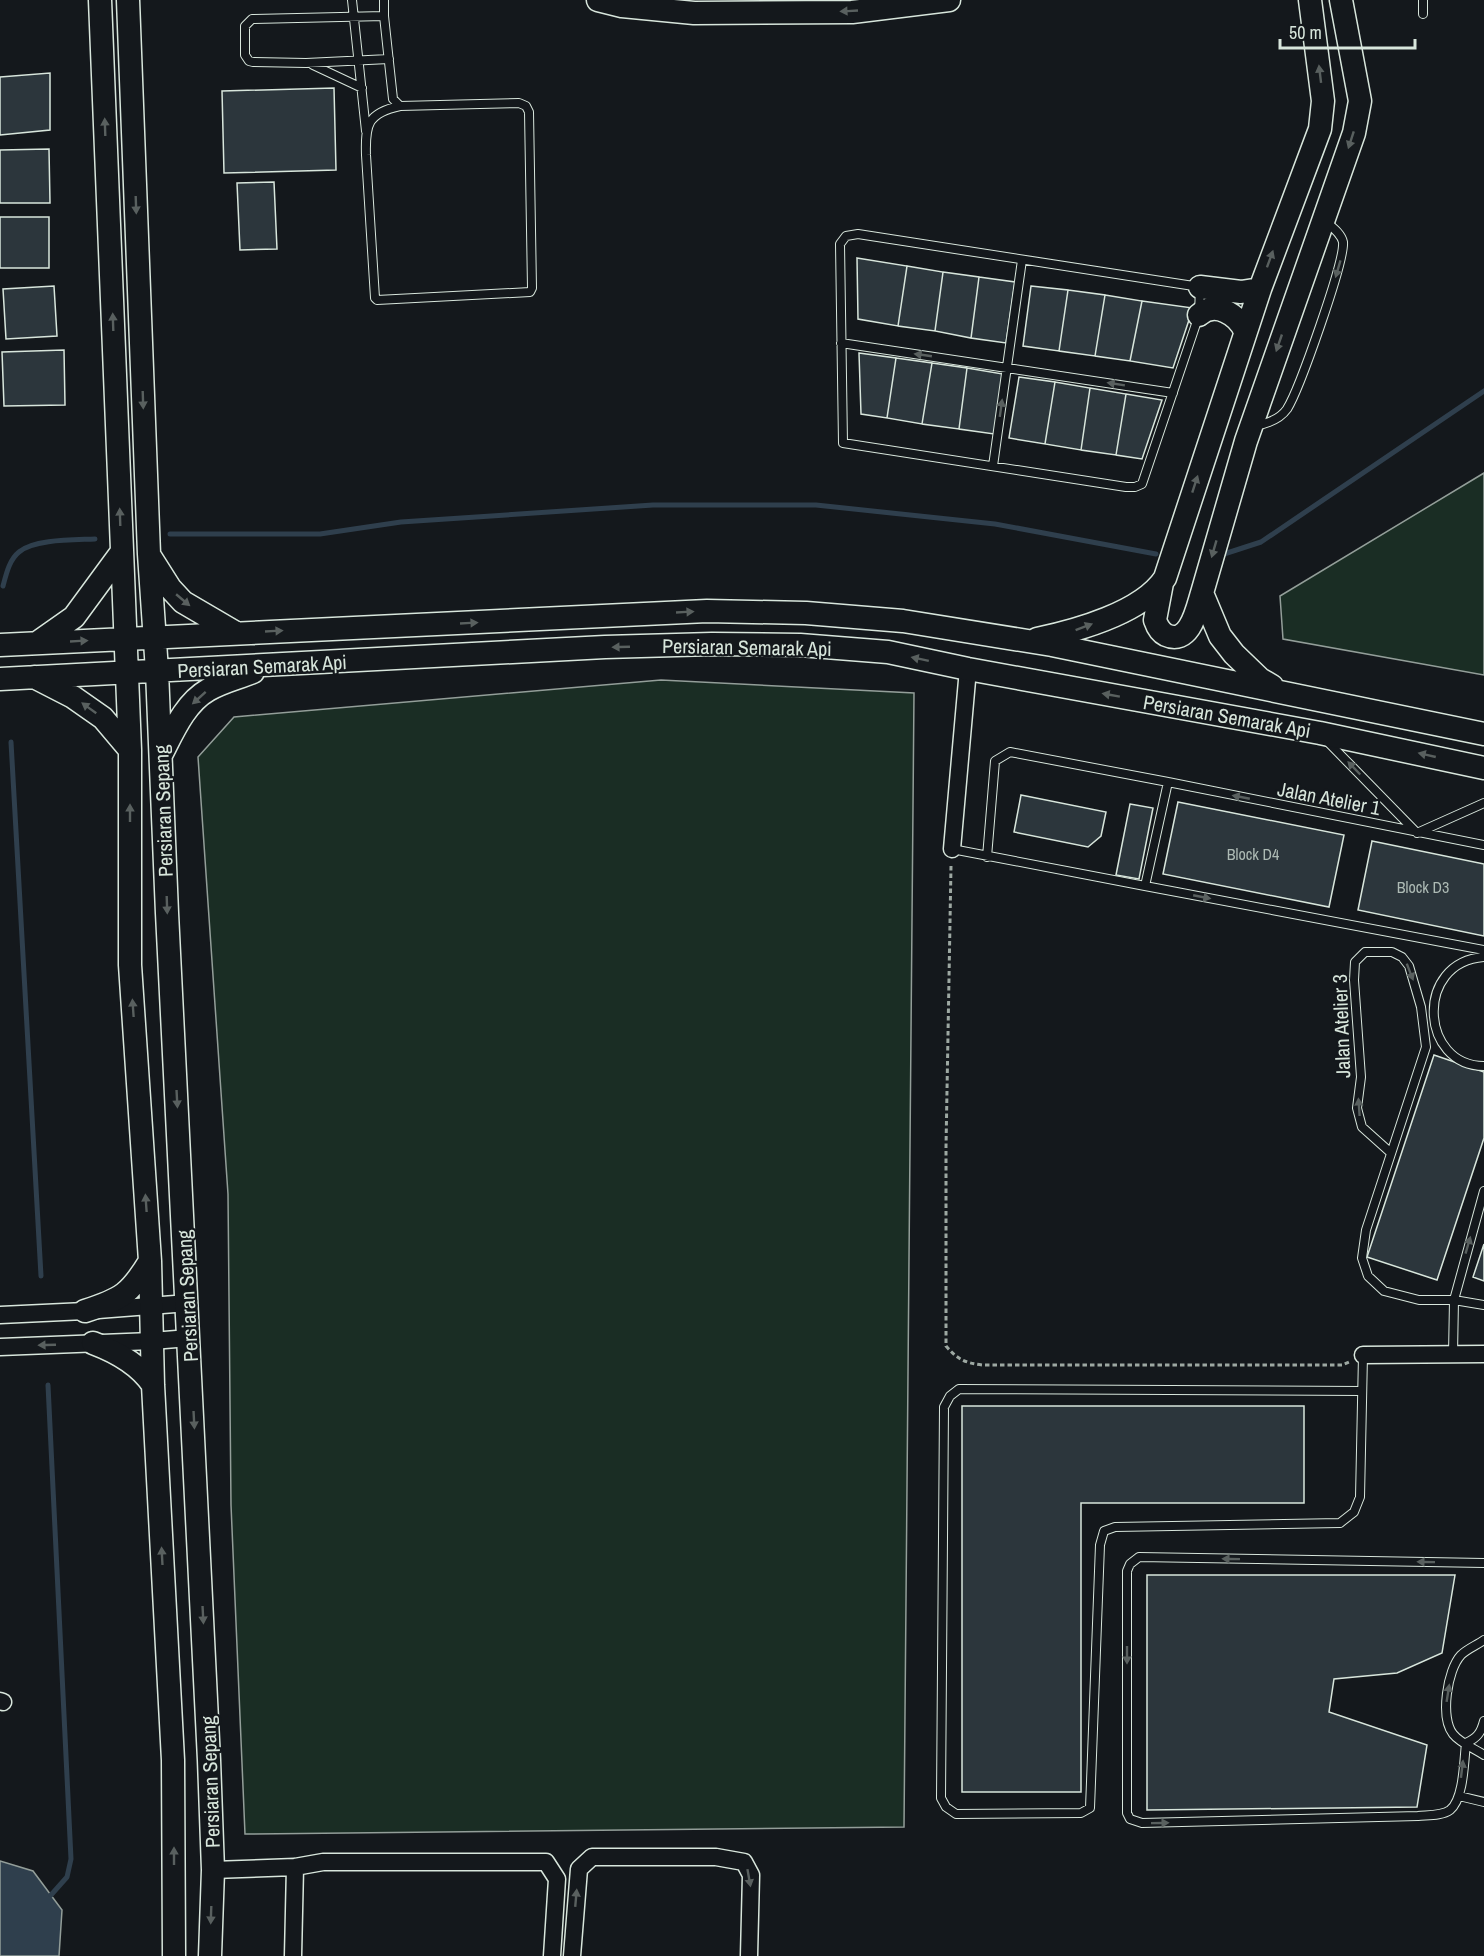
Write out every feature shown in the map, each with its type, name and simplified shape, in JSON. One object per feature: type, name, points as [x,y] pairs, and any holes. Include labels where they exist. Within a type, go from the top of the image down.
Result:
[{"type":"street","points":[[128,0],[129,42]]},
{"type":"street","points":[[129,42],[138,0]]},
{"type":"street","points":[[598,0],[622,6],[694,13],[783,13],[852,12],[949,0]]},
{"type":"street","points":[[1310,0],[1323,101],[1320,129],[1245,331],[1162,583],[1155,620],[1163,633],[1171,636],[1178,636],[1187,631],[1202,593],[1251,426],[1354,133],[1360,101],[1341,0]]},
{"type":"street","name":"Persiaran Sepang","points":[[96,6],[129,750],[130,965],[150,1261],[153,1385],[173,1760],[174,1956]]},
{"type":"street","name":"Persiaran Sepang","points":[[129,42],[149,554],[157,670],[210,1760],[213,1870],[210,1956]]},
{"type":"street","points":[[1200,287],[1241,292],[1260,289]]},
{"type":"street","points":[[1199,315],[1210,309],[1232,313],[1241,321],[1245,331]]},
{"type":"street","points":[[37,643],[74,617],[121,553]]},
{"type":"street","points":[[149,554],[170,588],[183,602],[236,633]]},
{"type":"street","points":[[1027,642],[1068,633],[1127,610],[1162,583]]},
{"type":"street","points":[[1202,593],[1220,636],[1234,654],[1260,679],[1280,691]]},
{"type":"street","name":"Persiaran Semarak Api","points":[[0,645],[707,611],[806,613],[903,621],[1027,642],[1280,691],[1484,734]]},
{"type":"street","name":"Persiaran Semarak Api","points":[[0,679],[605,647],[712,644],[800,645],[888,652],[968,669],[1320,733],[1484,768]]},
{"type":"street","points":[[160,755],[188,709],[208,690],[271,665]]},
{"type":"street","points":[[952,849],[968,669]]},
{"type":"street","points":[[34,677],[73,697],[103,718],[129,750]]},
{"type":"street","points":[[85,1311],[111,1303],[127,1293],[137,1283],[150,1261]]},
{"type":"street","points":[[0,1315],[188,1303]]},
{"type":"street","points":[[0,1347],[189,1338]]},
{"type":"street","points":[[93,1343],[111,1350],[133,1364],[153,1385]]},
{"type":"street","points":[[1363,1355],[1484,1354]]},
{"type":"street","points":[[572,1956],[579,1869],[592,1857],[716,1857],[744,1863],[750,1875],[749,1956]]},
{"type":"street","points":[[213,1870],[295,1867],[323,1862],[546,1862],[556,1879],[552,1956]]},
{"type":"street","points":[[293,1956],[295,1867]]},
{"type":"lane","points":[[352,0],[366,131],[375,298],[377,300],[530,292],[532,288],[532,243],[529,112],[526,106],[519,103],[400,106],[385,109],[378,114],[366,131]]},
{"type":"lane","points":[[384,0],[393,99],[400,106]]},
{"type":"lane","points":[[1423,0],[1423,14]]},
{"type":"lane","points":[[384,16],[252,19],[245,26],[245,55],[249,61],[306,63],[389,59]]},
{"type":"lane","points":[[306,63],[362,88]]},
{"type":"lane","points":[[1251,426],[1264,424],[1286,411],[1311,350],[1340,264],[1343,242],[1339,233],[1323,219]]},
{"type":"lane","points":[[858,234],[1022,260],[1200,287],[1199,315],[1142,484],[1136,488],[843,443],[840,244],[846,236],[858,234]]},
{"type":"lane","points":[[993,466],[1022,260]]},
{"type":"lane","points":[[841,343],[1173,393]]},
{"type":"lane","points":[[1320,733],[1417,833],[1484,803]]},
{"type":"lane","name":"Jalan Atelier 1","points":[[987,857],[995,761],[1010,752],[1484,845]]},
{"type":"lane","points":[[1145,886],[1168,782]]},
{"type":"lane","points":[[952,849],[1484,950]]},
{"type":"lane","name":"Jalan Atelier 3","points":[[1391,1153],[1362,1127],[1357,1108],[1361,1077],[1354,980],[1355,963],[1365,952],[1392,952],[1402,957],[1409,966],[1420,1007],[1426,1047],[1366,1230],[1362,1258],[1368,1276],[1384,1291],[1419,1300],[1454,1300],[1484,1305]]},
{"type":"lane","points":[[1484,957],[1459,964],[1445,977],[1436,994],[1432,1012],[1436,1031],[1446,1047],[1460,1059],[1484,1066]]},
{"type":"lane","points":[[1453,1354],[1454,1300],[1484,1191]]},
{"type":"lane","points":[[1362,1391],[959,1389],[950,1396],[944,1407],[941,1798],[946,1807],[956,1814],[1081,1814],[1090,1808],[1100,1545],[1104,1531],[1115,1527],[1340,1523],[1354,1512],[1360,1497],[1363,1355]]},
{"type":"lane","points":[[1466,1743],[1459,1796],[1451,1810],[1443,1813],[1418,1816],[1142,1823],[1130,1819],[1127,1813],[1127,1571],[1130,1564],[1139,1557],[1484,1563]]},
{"type":"lane","points":[[1484,1640],[1461,1655],[1452,1669],[1445,1713],[1449,1729],[1455,1737],[1484,1755]]},
{"type":"lane","points":[[1466,1743],[1476,1738],[1482,1730],[1484,1721]]},
{"type":"lane","points":[[1459,1796],[1484,1802]]},
{"type":"path","points":[[952,849],[946,1159],[946,1346],[964,1363],[982,1365],[1342,1365],[1363,1355]]},
{"type":"green space","points":[[1484,473],[1484,675],[1283,639],[1280,596]]},
{"type":"green space","points":[[661,680],[914,693],[904,1827],[245,1834],[231,1505],[228,1194],[198,757],[234,717]]},
{"type":"water","points":[[0,1861],[33,1871],[62,1910],[59,1956],[0,1956]]},
{"type":"building","points":[[50,73],[50,130],[0,135],[0,77]]},
{"type":"building","points":[[334,88],[336,170],[224,173],[222,91]]},
{"type":"building","points":[[49,149],[50,203],[0,203],[0,150]]},
{"type":"building","points":[[274,182],[277,249],[240,250],[237,183]]},
{"type":"building","points":[[0,217],[49,217],[49,268],[0,268]]},
{"type":"building","points":[[857,258],[907,266],[898,326],[858,319]]},
{"type":"building","points":[[907,266],[943,272],[935,331],[898,326]]},
{"type":"building","points":[[943,272],[979,277],[971,338],[935,331]]},
{"type":"building","points":[[979,277],[1015,282],[1006,343],[971,338]]},
{"type":"building","points":[[54,286],[57,336],[6,339],[3,289]]},
{"type":"building","points":[[1031,286],[1068,290],[1059,351],[1023,346]]},
{"type":"building","points":[[1068,290],[1105,295],[1095,356],[1059,351]]},
{"type":"building","points":[[1105,295],[1142,301],[1130,361],[1095,356]]},
{"type":"building","points":[[1142,301],[1193,308],[1173,368],[1130,361]]},
{"type":"building","points":[[64,350],[65,405],[4,406],[2,352]]},
{"type":"building","points":[[859,353],[896,358],[887,418],[861,414]]},
{"type":"building","points":[[896,358],[932,363],[922,424],[887,418]]},
{"type":"building","points":[[932,363],[967,368],[959,429],[922,424]]},
{"type":"building","points":[[967,368],[1003,374],[994,434],[959,429]]},
{"type":"building","points":[[1019,377],[1055,382],[1045,444],[1009,438]]},
{"type":"building","points":[[1055,382],[1090,388],[1081,450],[1045,444]]},
{"type":"building","points":[[1090,388],[1126,394],[1116,455],[1081,450]]},
{"type":"building","points":[[1126,394],[1162,400],[1142,459],[1116,455]]},
{"type":"building","points":[[1021,795],[1106,812],[1101,836],[1088,847],[1014,832]]},
{"type":"building","points":[[1178,802],[1344,835],[1329,907],[1163,874]]},
{"type":"building","points":[[1130,804],[1153,808],[1139,879],[1116,875]]},
{"type":"building","points":[[1372,841],[1484,864],[1484,936],[1358,910]]},
{"type":"building","points":[[1434,1055],[1484,1072],[1484,1138],[1437,1280],[1367,1257]]},
{"type":"building","points":[[1484,1244],[1484,1281],[1473,1277]]},
{"type":"building","points":[[962,1406],[1304,1406],[1304,1503],[1081,1503],[1081,1792],[962,1792]]},
{"type":"building","points":[[1147,1575],[1455,1575],[1442,1653],[1397,1673],[1334,1679],[1329,1712],[1427,1745],[1417,1807],[1147,1810]]},
{"type":"waterway","points":[[1224,554],[1261,542],[1484,391]]},
{"type":"waterway","points":[[170,534],[320,534],[401,522],[653,505],[816,505],[995,524],[1156,554]]},
{"type":"waterway","points":[[3,586],[13,559],[26,548],[55,541],[95,539]]},
{"type":"waterway","points":[[11,742],[41,1276]]},
{"type":"waterway","points":[[48,1385],[71,1859],[67,1877],[51,1895]]}]
